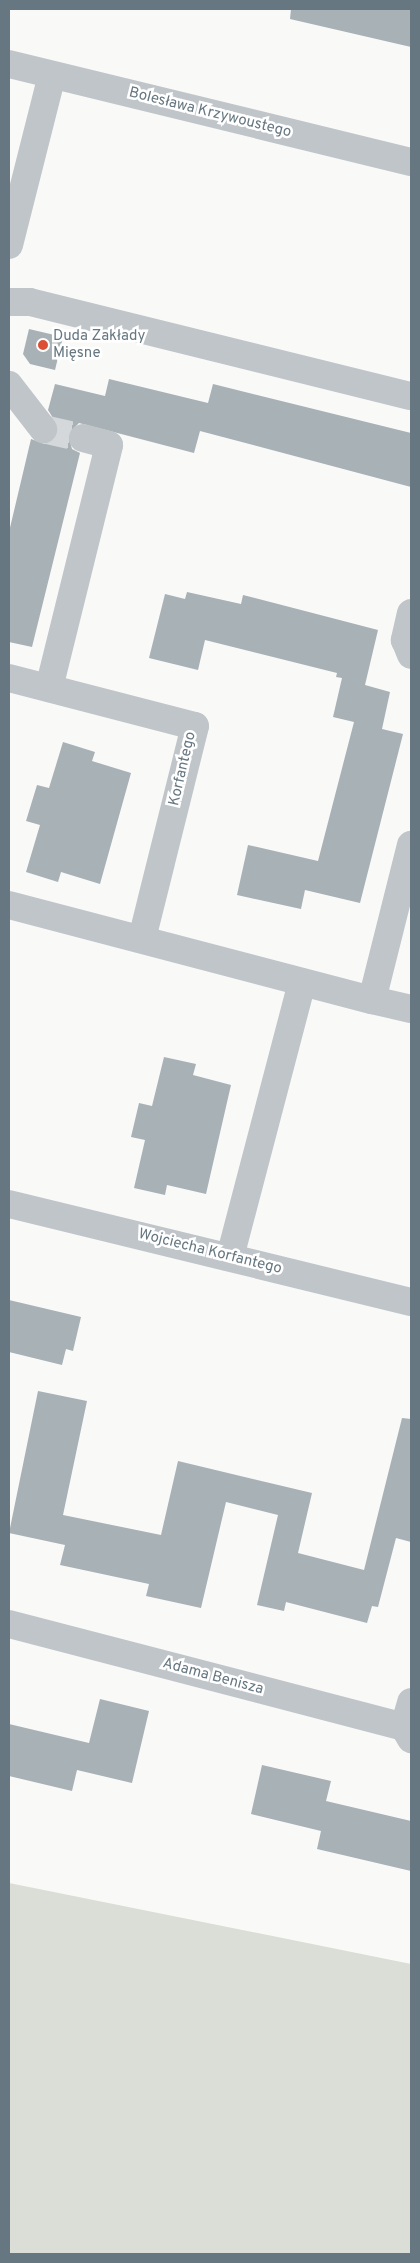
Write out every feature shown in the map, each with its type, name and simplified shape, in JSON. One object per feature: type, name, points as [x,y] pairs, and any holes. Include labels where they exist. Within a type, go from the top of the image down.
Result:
[{"type":"street","name":"Bolesława Krzywoustego","points":[[9,64],[411,162]]},
{"type":"street","points":[[9,245],[52,75]]},
{"type":"street","points":[[9,302],[30,302],[411,396]]},
{"type":"street","points":[[9,385],[43,429]]},
{"type":"street","points":[[49,688],[109,445],[83,438]]},
{"type":"street","points":[[411,614],[405,640],[411,655]]},
{"type":"street","name":"Korfantego","points":[[9,678],[196,726],[142,939]]},
{"type":"street","points":[[372,1000],[411,845]]},
{"type":"street","points":[[9,905],[411,1009]]},
{"type":"street","points":[[230,1257],[302,982]]},
{"type":"street","name":"Wojciecha Korfantego","points":[[9,1204],[411,1302]]},
{"type":"street","name":"Adama Benisza","points":[[9,1624],[409,1723]]},
{"type":"shaded area","points":[[9,1883],[411,1964],[411,2254],[9,2254]]},
{"type":"building","points":[[291,9],[411,9],[411,47],[290,19]]},
{"type":"building","name":"Duda Zakłady Mięsne","points":[[29,329],[63,337],[55,370],[30,364],[23,354]]},
{"type":"building","points":[[109,379],[208,403],[213,384],[411,433],[411,487],[200,431],[194,453],[79,423],[68,434],[72,449],[80,453],[32,647],[9,642],[9,532],[31,439],[45,444],[57,435],[58,426],[48,410],[55,384],[105,396]]},
{"type":"building","points":[[187,592],[241,604],[243,595],[378,630],[365,685],[390,692],[382,729],[403,734],[360,903],[305,890],[301,909],[237,895],[248,845],[318,861],[354,722],[333,717],[342,678],[336,677],[337,673],[205,640],[198,670],[149,658],[165,594],[185,599]]},
{"type":"building","points":[[63,742],[95,752],[92,761],[131,773],[100,884],[61,872],[58,882],[26,872],[40,825],[26,821],[37,785],[49,788]]},
{"type":"building","points":[[164,1057],[196,1064],[193,1075],[231,1085],[206,1194],[167,1185],[165,1195],[134,1188],[145,1140],[131,1137],[139,1103],[152,1106]]},
{"type":"building","points":[[9,1300],[81,1317],[73,1351],[66,1349],[62,1365],[9,1352]]},
{"type":"building","points":[[38,1391],[87,1401],[63,1515],[161,1535],[178,1461],[312,1493],[298,1553],[364,1570],[402,1418],[411,1419],[411,1542],[396,1538],[378,1607],[372,1606],[367,1623],[286,1602],[284,1611],[257,1605],[278,1515],[226,1502],[201,1608],[146,1596],[149,1584],[60,1565],[65,1545],[9,1533]]},
{"type":"building","points":[[100,1699],[149,1711],[132,1783],[77,1770],[72,1791],[9,1776],[9,1724],[89,1743]]},
{"type":"building","points":[[262,1765],[331,1781],[326,1801],[411,1821],[411,1871],[317,1849],[321,1831],[251,1814]]},
{"type":"tunnel","points":[[43,429],[83,438]]},
{"type":"place","name":"Duda Zakłady Mięsne","points":[[43,345]]}]
